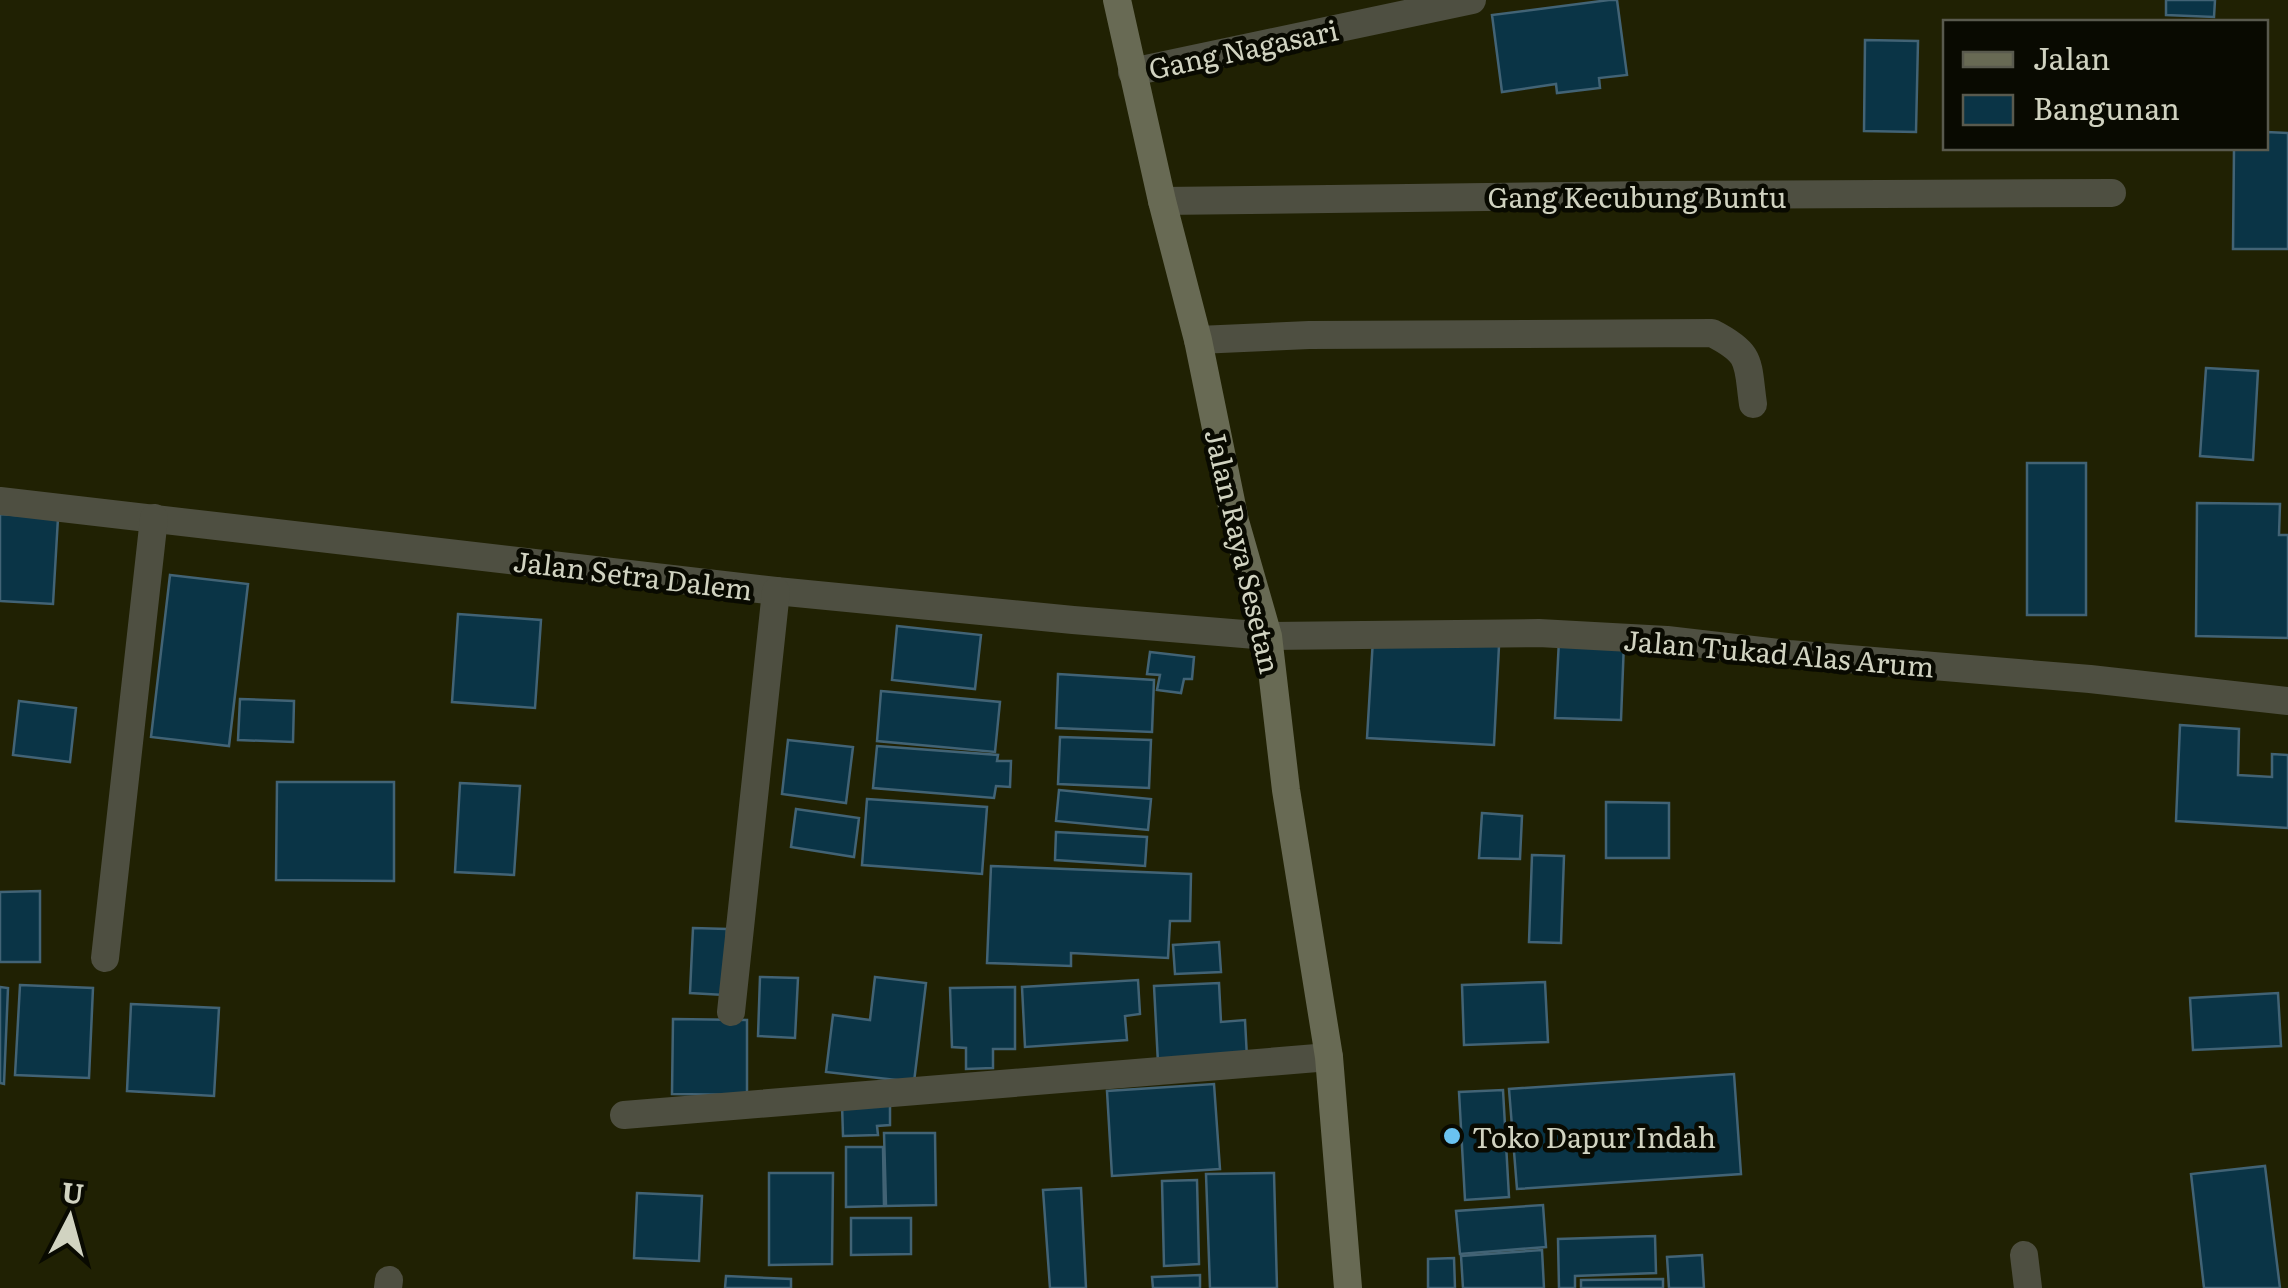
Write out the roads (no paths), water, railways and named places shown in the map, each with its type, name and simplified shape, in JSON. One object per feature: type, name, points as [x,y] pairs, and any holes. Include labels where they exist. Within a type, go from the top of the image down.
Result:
[{"type":"main road","name":"Jalan Raya Sesetan","points":[[1117,0],[1198,340],[1234,522],[1268,636],[1286,790],[1329,1057],[1348,1288]]},
{"type":"street","name":"Gang Nagasari","points":[[1132,72],[1472,0]]},
{"type":"street","name":"Gang Kecubung Buntu","points":[[1162,201],[2112,193]]},
{"type":"street","points":[[1198,340],[1309,335],[1712,333],[1735,344],[1747,360],[1753,404]]},
{"type":"street","name":"Jalan Setra Dalem","points":[[0,501],[776,591],[1268,636]]},
{"type":"street","points":[[106,958],[154,518]]},
{"type":"street","points":[[731,1012],[776,591]]},
{"type":"street","name":"Jalan Tukad Alas Arum","points":[[1268,636],[1539,633],[1667,640],[2288,701]]},
{"type":"street","points":[[624,1115],[1329,1057]]},
{"type":"street","points":[[2024,1255],[2028,1288]]},
{"type":"place","name":"Toko Dapur Indah","points":[[1452,1136]]}]
